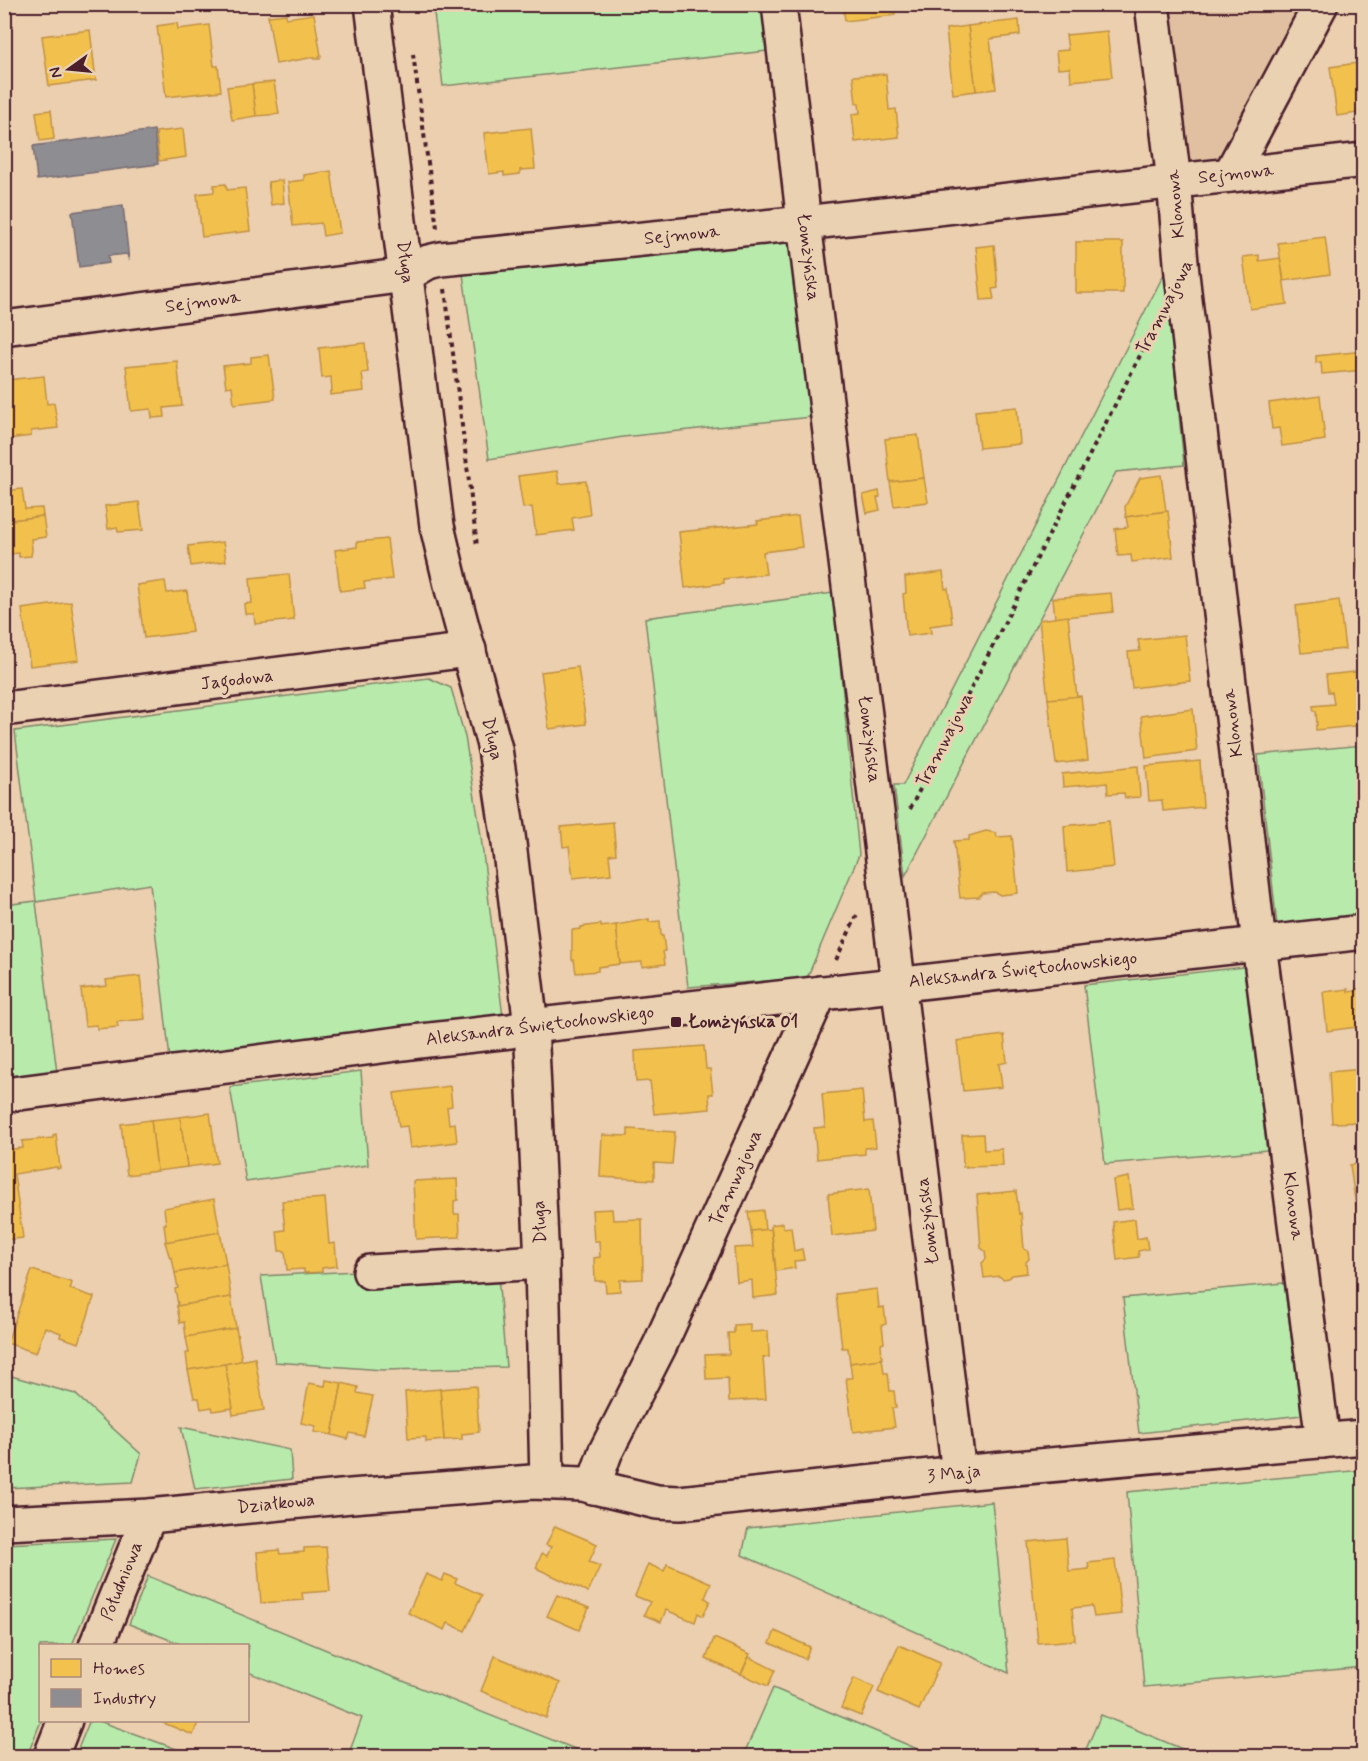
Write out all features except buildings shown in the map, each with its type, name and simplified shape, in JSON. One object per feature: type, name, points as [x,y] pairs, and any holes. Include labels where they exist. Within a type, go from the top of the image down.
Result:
[{"type":"street","name":"Długa","points":[[372,4],[437,526],[495,749],[508,835],[531,1026],[542,1262],[547,1482]]},
{"type":"street","name":"Łomżyńska","points":[[779,4],[958,1473]]},
{"type":"street","name":"Klonowa","points":[[1152,4],[1174,181],[1182,274],[1259,944],[1323,1441]]},
{"type":"street","points":[[1230,175],[1321,4]]},
{"type":"street","name":"Sejmowa","points":[[4,328],[406,275],[428,262],[441,259],[804,223],[1364,160]]},
{"type":"street","name":"Jagodowa","points":[[4,709],[469,650]]},
{"type":"street","name":"Aleksandra Świętochowskiego","points":[[4,1095],[408,1042],[510,1032],[531,1026],[1364,932]]},
{"type":"street","name":"Tramwajowa","points":[[593,1487],[605,1453],[660,1345],[820,993]]},
{"type":"street","points":[[370,1272],[542,1262]]},
{"type":"street","name":"3 Maja","points":[[547,1482],[573,1483],[657,1502],[680,1503],[958,1473],[1364,1437]]},
{"type":"street","name":"Działkowa","points":[[4,1523],[148,1516],[351,1496],[547,1482]]},
{"type":"street","name":"Południowa","points":[[97,1644],[148,1516]]},
{"type":"street","points":[[51,1756],[64,1722]]},
{"type":"path","points":[[413,51],[478,548]]},
{"type":"path","name":"Tramwajowa","points":[[905,817],[1160,316]]},
{"type":"path","points":[[820,993],[859,911]]},
{"type":"shaded area","points":[[1169,5],[1303,5],[1223,165],[1189,166]]},
{"type":"green space","points":[[433,5],[762,5],[767,51],[443,86]]},
{"type":"green space","points":[[790,240],[811,417],[623,437],[489,459],[463,274]]},
{"type":"green space","points":[[1165,272],[1184,465],[1116,472],[905,876],[894,785],[903,785]]},
{"type":"green space","points":[[833,593],[859,855],[807,978],[688,987],[645,618]]},
{"type":"green space","points":[[429,678],[451,688],[465,737],[480,829],[503,1017],[170,1059],[150,884],[36,902],[57,1073],[5,1080],[4,905],[36,901],[15,731]]},
{"type":"green space","points":[[1363,745],[1363,917],[1277,925],[1258,755]]},
{"type":"green space","points":[[1244,967],[1267,1150],[1105,1164],[1084,985]]},
{"type":"green space","points":[[361,1071],[368,1165],[246,1182],[230,1087]]},
{"type":"green space","points":[[357,1271],[358,1284],[498,1276],[506,1367],[383,1370],[275,1362],[261,1276]]},
{"type":"green space","points":[[1284,1283],[1302,1415],[1139,1433],[1123,1298]]},
{"type":"green space","points":[[4,1374],[75,1394],[141,1454],[133,1482],[5,1488]]},
{"type":"green space","points":[[181,1427],[290,1450],[292,1479],[195,1489]]},
{"type":"green space","points":[[1363,1470],[1363,1667],[1144,1687],[1127,1492]]},
{"type":"green space","points":[[992,1502],[1009,1673],[742,1555],[748,1528]]},
{"type":"green space","points":[[116,1539],[72,1644],[39,1644],[41,1722],[27,1756],[5,1756],[5,1544]]},
{"type":"green space","points":[[148,1576],[365,1666],[593,1756],[348,1756],[362,1718],[249,1672],[249,1644],[180,1644],[129,1624]]},
{"type":"green space","points":[[773,1688],[934,1756],[743,1756]]},
{"type":"green space","points":[[1101,1715],[1199,1756],[1083,1756]]},
{"type":"green space","points":[[89,1722],[102,1722],[196,1756],[75,1756]]},
{"type":"place","name":"Łomżyńska 01","points":[[676,1022]]}]
